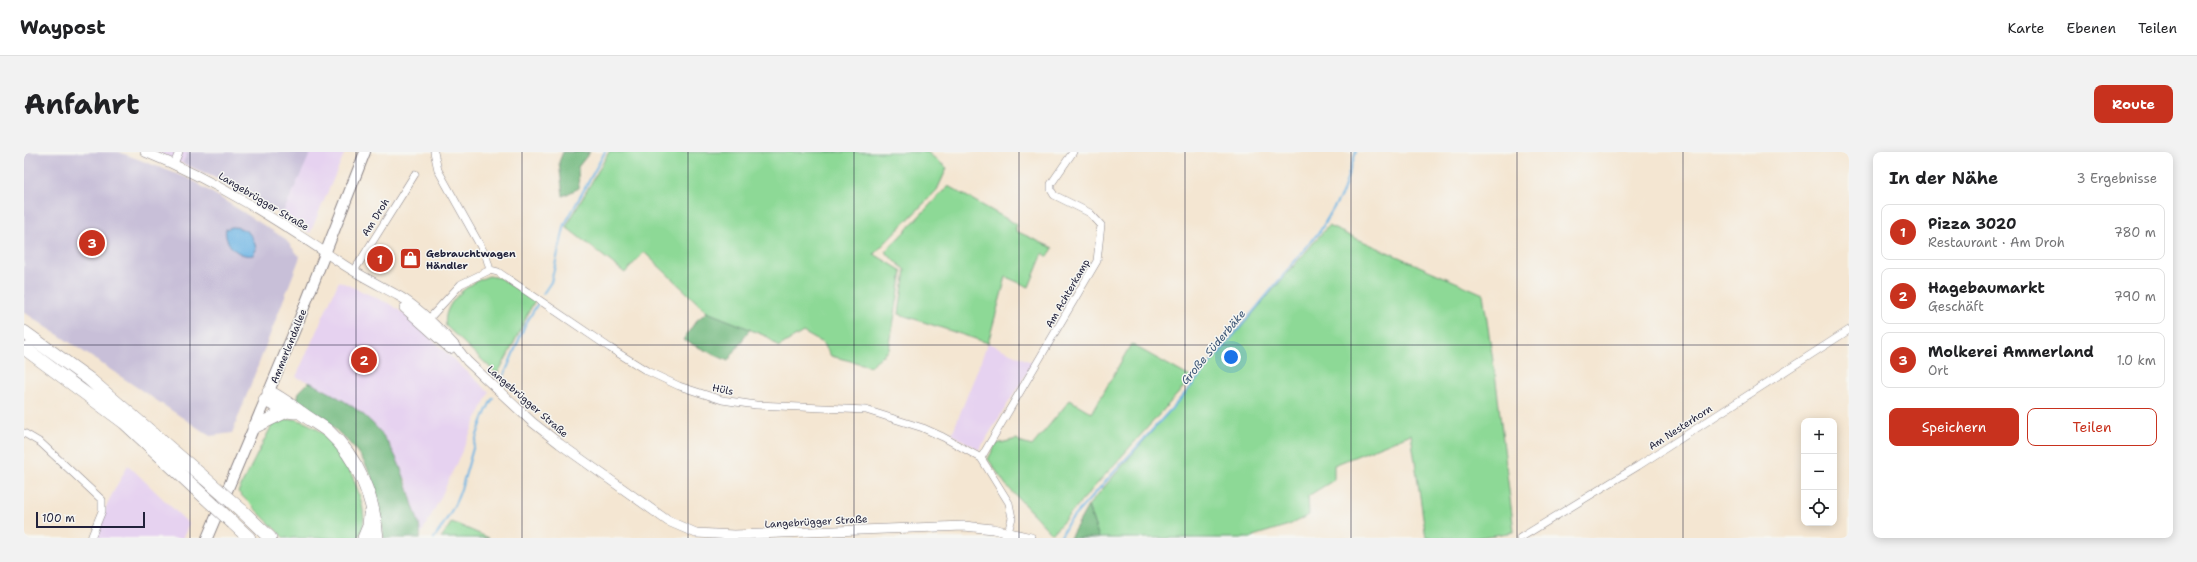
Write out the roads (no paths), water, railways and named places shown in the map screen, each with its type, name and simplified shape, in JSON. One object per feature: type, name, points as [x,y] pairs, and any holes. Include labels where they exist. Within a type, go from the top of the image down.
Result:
[{"type":"highway","points":[[24,332],[89,379],[201,475],[270,538]]},
{"type":"highway","points":[[24,348],[124,423],[249,538]]},
{"type":"highway","points":[[267,396],[287,411],[301,413]]},
{"type":"highway","points":[[267,396],[284,399],[301,413],[327,430],[346,451],[362,476],[371,505],[377,538]]},
{"type":"highway","points":[[254,427],[287,411]]},
{"type":"highway","points":[[364,538],[369,526],[371,505]]},
{"type":"highway","points":[[244,514],[258,521],[276,538]]},
{"type":"main road","name":"Ammerlandallee","points":[[207,538],[326,252],[365,152]]},
{"type":"street","name":"Langebrügger Straße","points":[[145,152],[174,164],[241,198],[387,291],[425,322],[457,355],[467,361],[532,422],[560,444],[668,521],[691,531],[713,535],[975,526],[1031,538]]},
{"type":"street","points":[[174,164],[180,152]]},
{"type":"street","points":[[425,322],[461,284],[490,270],[486,256],[438,170],[434,152]]},
{"type":"street","name":"Am Achterkamp","points":[[981,458],[1097,261],[1101,225],[1090,213],[1054,195],[1051,190],[1051,184],[1073,152]]},
{"type":"street","name":"Am Droh","points":[[354,271],[415,174]]},
{"type":"street","name":"Hüls","points":[[490,270],[498,272],[647,372],[679,386],[722,400],[756,405],[789,408],[844,407],[875,412],[923,428],[981,458]]},
{"type":"street","name":"Am Nesterhorn","points":[[1520,538],[1638,466],[1849,330]]},
{"type":"street","points":[[24,433],[41,443],[102,500],[102,511],[91,538]]},
{"type":"street","points":[[981,458],[1009,503],[1012,518],[1008,532]]},
{"type":"water","points":[[232,227],[242,229],[249,233],[252,237],[256,250],[253,255],[242,254],[233,249],[230,245],[227,240],[226,229]]},
{"type":"waterway","points":[[543,294],[551,282],[565,224],[605,152]]},
{"type":"waterway","name":"Große Süderbäke","points":[[1060,538],[1068,523],[1183,396],[1320,231],[1342,194],[1356,152]]},
{"type":"waterway","points":[[503,378],[525,325],[538,303]]},
{"type":"waterway","points":[[434,538],[442,527],[459,496],[478,431],[487,408],[493,398]]},
{"type":"place","name":"Molkerei Ammerland","points":[[92,243]]},
{"type":"place","name":"Pizza 3020","points":[[380,259]]},
{"type":"place","name":"Gebrauchtwagen Händler","points":[[410,259]]},
{"type":"place","name":"Hagebaumarkt","points":[[364,360]]}]
